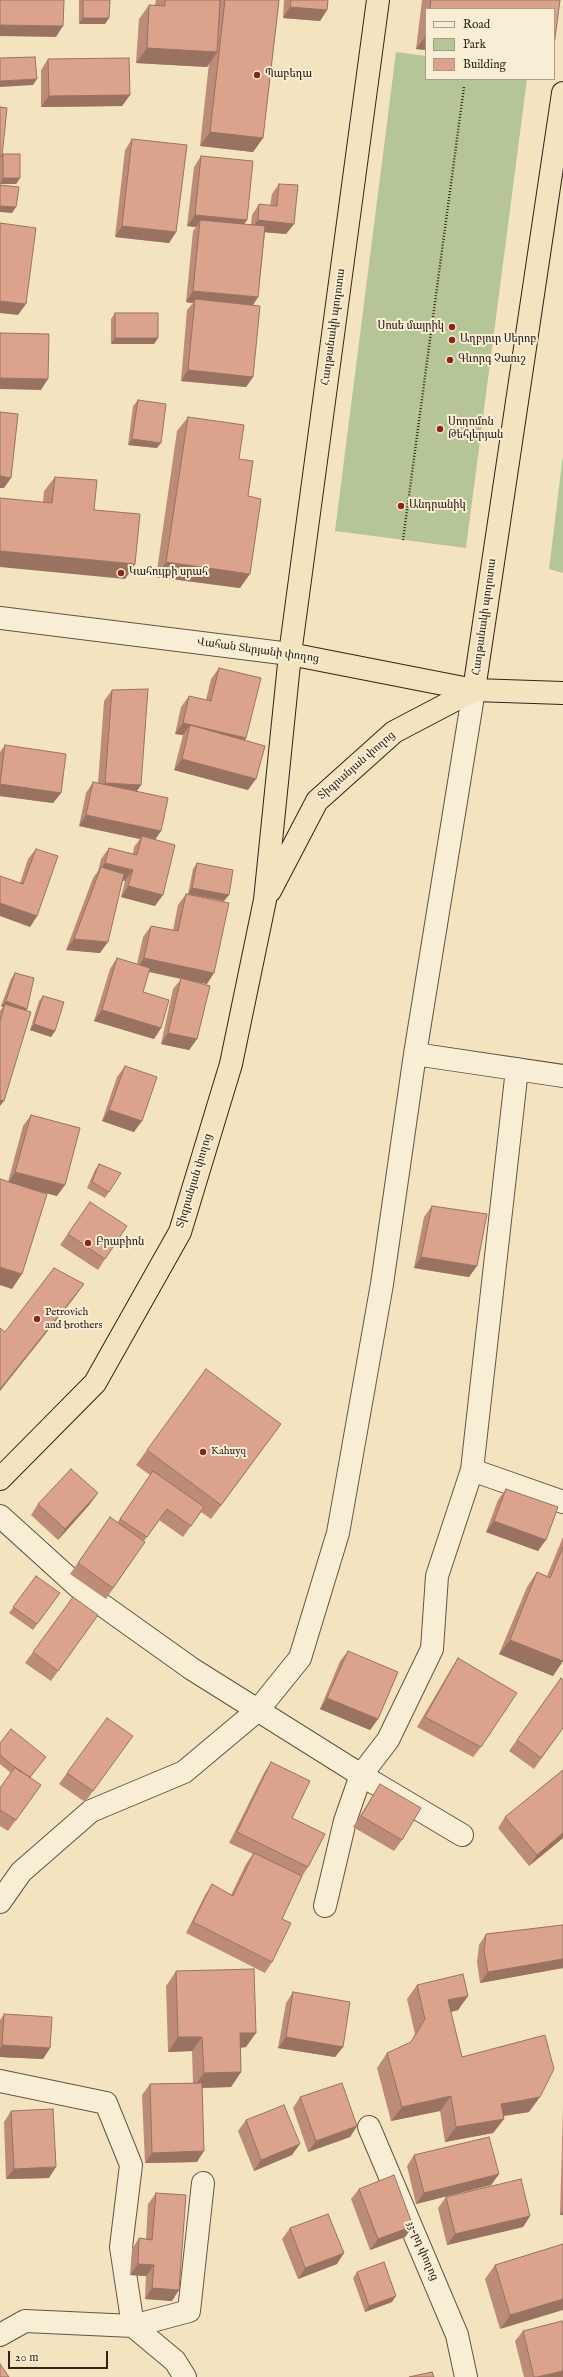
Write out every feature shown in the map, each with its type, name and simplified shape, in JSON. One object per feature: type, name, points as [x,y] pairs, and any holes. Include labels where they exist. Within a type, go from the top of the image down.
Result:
[{"type":"highway","name":"Հաղթանակի պողոտա","points":[[290,654],[378,0]]},
{"type":"highway","name":"Հաղթանակի պողոտա","points":[[474,690],[563,93]]},
{"type":"highway","name":"Վահան Տերյանի փողոց","points":[[290,654],[474,690],[563,693]]},
{"type":"highway","name":"Տիգրանյան փողոց","points":[[0,1479],[95,1383],[180,1232],[231,1064],[265,900],[290,654]]},
{"type":"highway","name":"Տիգրանյան փողոց","points":[[265,900],[317,801],[394,732],[474,690]]},
{"type":"street","name":"Վահան Տերյանի փողոց","points":[[0,618],[290,654]]},
{"type":"street","points":[[0,1902],[21,1872],[91,1811],[184,1772],[258,1710],[300,1658],[338,1533],[382,1284],[416,1054],[474,690]]},
{"type":"street","points":[[416,1054],[563,1076]]},
{"type":"street","points":[[325,1906],[346,1821],[362,1775],[388,1740],[432,1649],[436,1576],[472,1470],[517,1069]]},
{"type":"street","points":[[472,1470],[563,1502]]},
{"type":"street","points":[[0,1516],[84,1592],[192,1669],[362,1775],[462,1835]]},
{"type":"street","points":[[0,2081],[106,2103],[131,2164],[121,2247],[133,2326],[175,2361],[185,2377]]},
{"type":"street","name":"33-րդ փողոց","points":[[370,2127],[457,2335],[466,2377]]},
{"type":"street","points":[[0,2335],[25,2322],[133,2326],[189,2312],[203,2183]]},
{"type":"path","points":[[403,540],[464,87]]},
{"type":"green space","points":[[396,52],[425,56],[425,80],[527,80],[466,548],[335,531]]},
{"type":"green space","points":[[563,455],[563,573],[549,569]]},
{"type":"building","points":[[0,0],[64,0],[63,26],[0,25]]},
{"type":"building","points":[[83,0],[110,0],[109,18],[83,18]]},
{"type":"building","points":[[165,0],[220,0],[217,52],[147,48],[149,5],[165,6]]},
{"type":"building","points":[[225,0],[279,0],[263,138],[210,132]]},
{"type":"building","points":[[291,0],[328,0],[327,10],[290,7]]},
{"type":"building","points":[[431,0],[560,0],[555,38],[555,8],[430,8]]},
{"type":"building","points":[[35,57],[37,79],[0,81],[0,58]]},
{"type":"building","points":[[129,58],[130,95],[49,96],[48,59]]},
{"type":"building","points":[[0,107],[7,108],[2,156],[0,156]]},
{"type":"building","points":[[132,139],[187,145],[176,232],[122,226]]},
{"type":"building","points":[[3,154],[20,154],[20,178],[3,178]]},
{"type":"building","points":[[201,156],[253,161],[247,220],[195,215]]},
{"type":"building","points":[[279,184],[298,185],[294,224],[258,220],[259,204],[277,206]]},
{"type":"building","points":[[0,185],[19,187],[16,207],[0,206]]},
{"type":"building","points":[[200,220],[265,226],[258,297],[193,291]]},
{"type":"building","points":[[0,223],[36,228],[26,304],[0,301]]},
{"type":"building","points":[[195,299],[260,306],[253,377],[188,370]]},
{"type":"building","points":[[115,313],[158,313],[158,338],[115,338]]},
{"type":"building","points":[[0,333],[49,334],[48,379],[0,378]]},
{"type":"building","points":[[138,400],[166,404],[161,443],[132,439]]},
{"type":"building","points":[[0,412],[18,414],[11,478],[0,476]]},
{"type":"building","points":[[188,417],[244,425],[239,459],[253,461],[248,496],[261,499],[250,574],[166,562]]},
{"type":"building","points":[[55,477],[97,480],[94,510],[140,514],[135,564],[0,551],[0,498],[52,503]]},
{"type":"building","points":[[219,668],[261,678],[246,738],[183,723],[189,696],[211,701]]},
{"type":"building","points":[[148,689],[141,785],[105,783],[112,690]]},
{"type":"building","points":[[190,725],[265,746],[256,779],[182,759]]},
{"type":"building","points":[[5,745],[66,754],[61,793],[0,784]]},
{"type":"building","points":[[93,782],[168,798],[161,831],[86,815]]},
{"type":"building","points":[[142,836],[175,845],[163,895],[128,886],[133,870],[105,863],[109,848],[137,855]]},
{"type":"building","points":[[36,849],[58,856],[37,916],[0,903],[0,876],[23,884]]},
{"type":"building","points":[[197,863],[233,870],[229,895],[192,888]]},
{"type":"building","points":[[101,867],[124,874],[108,942],[74,939]]},
{"type":"building","points":[[186,894],[229,903],[214,973],[144,958],[151,926],[178,931]]},
{"type":"building","points":[[117,958],[150,968],[143,992],[169,1000],[161,1028],[102,1010]]},
{"type":"building","points":[[15,973],[34,978],[27,1009],[6,1001]]},
{"type":"building","points":[[181,978],[210,986],[197,1039],[168,1033]]},
{"type":"building","points":[[43,996],[64,1002],[55,1031],[34,1024]]},
{"type":"building","points":[[5,1004],[31,1012],[4,1101],[0,1100],[0,1021]]},
{"type":"building","points":[[125,1066],[157,1077],[142,1121],[109,1110]]},
{"type":"building","points":[[31,1115],[80,1128],[65,1185],[15,1172]]},
{"type":"building","points":[[99,1164],[121,1173],[109,1192],[92,1182]]},
{"type":"building","points":[[0,1179],[47,1194],[22,1274],[0,1267]]},
{"type":"building","points":[[90,1202],[127,1226],[105,1259],[68,1234]]},
{"type":"building","points":[[432,1206],[487,1214],[477,1266],[421,1257]]},
{"type":"building","name":"Petrovich and brothers","points":[[54,1268],[84,1284],[0,1389],[0,1328],[5,1332]]},
{"type":"building","name":"Kahuyq","points":[[206,1369],[281,1424],[221,1505],[147,1450]]},
{"type":"building","points":[[71,1469],[98,1493],[65,1529],[38,1504]]},
{"type":"building","points":[[153,1471],[204,1507],[191,1526],[167,1509],[147,1537],[120,1519]]},
{"type":"building","points":[[506,1489],[558,1507],[546,1540],[494,1521]]},
{"type":"building","points":[[110,1517],[145,1542],[113,1588],[78,1563]]},
{"type":"building","points":[[563,1547],[563,1661],[510,1640],[537,1572],[550,1578]]},
{"type":"building","points":[[36,1576],[60,1593],[37,1624],[13,1607]]},
{"type":"building","points":[[73,1597],[98,1615],[58,1671],[33,1652]]},
{"type":"building","points":[[348,1651],[398,1672],[378,1719],[327,1698]]},
{"type":"building","points":[[458,1658],[517,1693],[481,1747],[425,1717]]},
{"type":"building","points":[[561,1678],[563,1680],[563,1728],[541,1758],[517,1740]]},
{"type":"building","points":[[107,1718],[133,1736],[93,1791],[67,1773]]},
{"type":"building","points":[[11,1729],[46,1757],[30,1777],[18,1770],[0,1755],[0,1743]]},
{"type":"building","points":[[271,1762],[310,1781],[292,1818],[325,1834],[308,1867],[237,1832]]},
{"type":"building","points":[[15,1767],[41,1785],[16,1820],[0,1810],[0,1788]]},
{"type":"building","points":[[563,1770],[563,1833],[537,1855],[505,1817]]},
{"type":"building","points":[[380,1784],[421,1808],[402,1840],[361,1816]]},
{"type":"building","points":[[254,1853],[302,1876],[282,1919],[291,1923],[272,1962],[193,1922],[212,1884],[233,1896]]},
{"type":"building","points":[[563,1925],[563,1959],[488,1972],[484,1951],[486,1934]]},
{"type":"building","points":[[254,1969],[256,2033],[240,2033],[241,2072],[204,2073],[202,2037],[178,2037],[176,1971]]},
{"type":"building","points":[[463,1974],[468,1996],[448,2000],[462,2057],[545,2035],[554,2069],[540,2097],[501,2104],[504,2119],[456,2127],[451,2096],[402,2107],[387,2053],[411,2042],[425,2019],[417,1985]]},
{"type":"building","points":[[293,1992],[350,2002],[343,2047],[286,2037]]},
{"type":"building","points":[[4,2014],[52,2017],[50,2048],[2,2045]]},
{"type":"building","points":[[202,2083],[204,2151],[152,2153],[150,2084]]},
{"type":"building","points":[[342,2083],[357,2126],[316,2141],[300,2097]]},
{"type":"building","points":[[284,2105],[300,2144],[261,2160],[246,2120]]},
{"type":"building","points":[[53,2109],[56,2167],[14,2169],[11,2111]]},
{"type":"building","points":[[489,2137],[499,2174],[424,2193],[414,2155]]},
{"type":"building","points":[[394,2175],[413,2226],[378,2239],[359,2189]]},
{"type":"building","points":[[521,2179],[530,2216],[455,2234],[446,2197]]},
{"type":"building","points":[[156,2193],[186,2195],[179,2290],[152,2288],[154,2265],[138,2264],[139,2238],[152,2240]]},
{"type":"building","points":[[328,2214],[344,2253],[305,2268],[290,2228]]},
{"type":"building","points":[[563,2244],[563,2299],[510,2315],[495,2265]]},
{"type":"building","points":[[384,2262],[396,2296],[369,2306],[357,2272]]},
{"type":"building","points":[[562,2321],[563,2371],[534,2377],[523,2331]]},
{"type":"building","points":[[0,2364],[9,2377],[0,2377]]},
{"type":"building","points":[[432,2372],[434,2377],[409,2377]]},
{"type":"place","name":"Պաբեդա","points":[[257,75]]},
{"type":"place","name":"Սոսե մայրիկ","points":[[452,327]]},
{"type":"place","name":"Աղբյուր Սերոբ","points":[[452,340]]},
{"type":"place","name":"Գևորգ Չաուշ","points":[[450,360]]},
{"type":"place","name":"Սողոմոն Թեհլերյան","points":[[440,429]]},
{"type":"place","name":"Անդրանիկ","points":[[401,506]]},
{"type":"place","name":"Կահույքի սրահ","points":[[121,573]]},
{"type":"place","name":"Բրաբիոն","points":[[88,1243]]},
{"type":"place","name":"Petrovich and brothers","points":[[37,1319]]},
{"type":"place","name":"Kahuyq","points":[[203,1452]]}]
